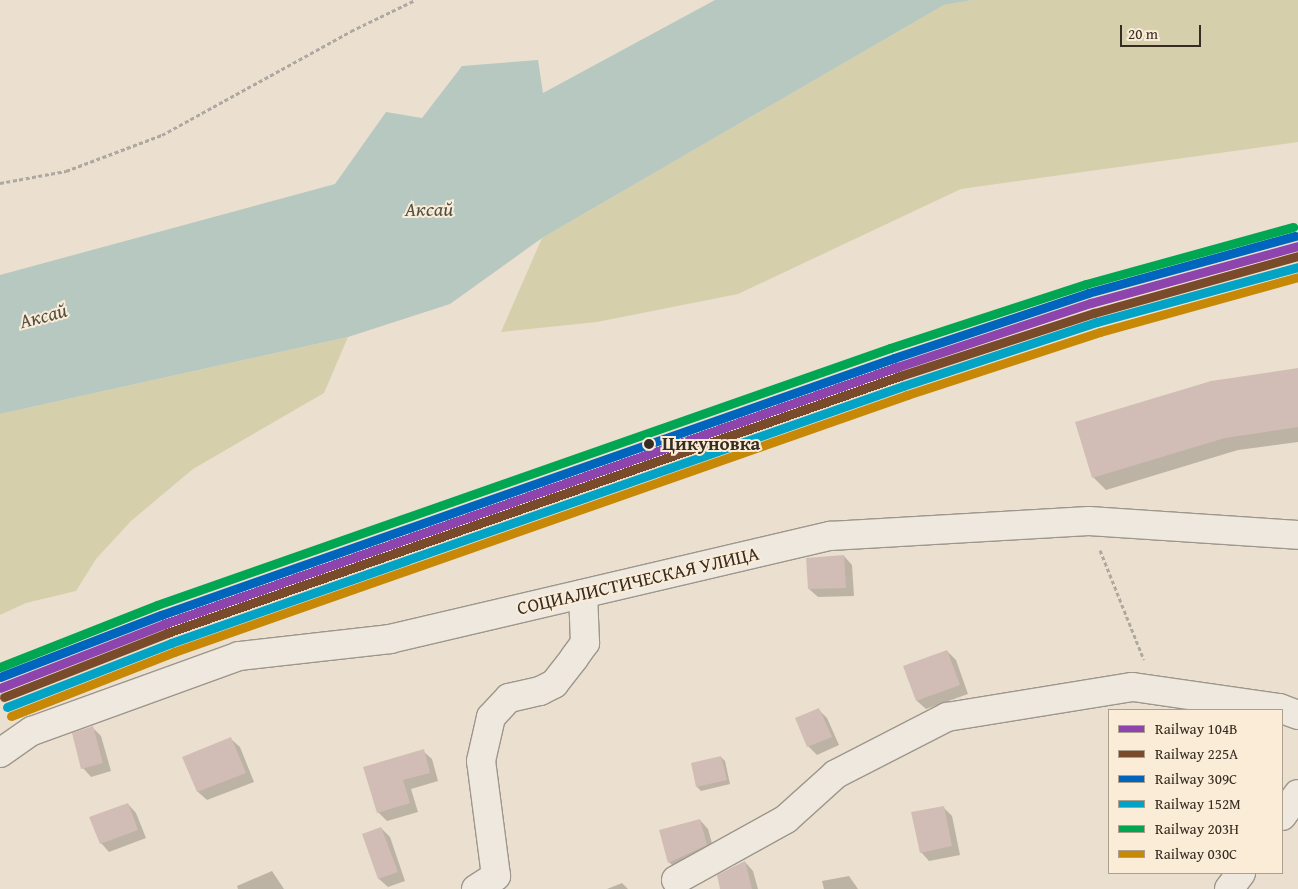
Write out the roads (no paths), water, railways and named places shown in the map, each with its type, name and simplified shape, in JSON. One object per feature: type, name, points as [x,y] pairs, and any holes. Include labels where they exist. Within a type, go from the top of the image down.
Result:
[{"type":"street","name":"СОЦИАЛИСТИЧЕСКАЯ УЛИЦА","points":[[0,753],[32,732],[239,656],[390,639],[830,536],[1089,521],[1298,535]]},
{"type":"street","points":[[476,889],[496,876],[481,761],[491,717],[509,698],[540,691],[554,684],[574,658],[585,643],[583,594]]},
{"type":"street","points":[[676,880],[786,819],[836,774],[948,717],[1133,687],[1282,709]]},
{"type":"street","points":[[1283,709],[1298,715]]},
{"type":"street","points":[[1283,815],[1298,794]]},
{"type":"street","points":[[1229,889],[1240,874]]},
{"type":"water","name":"Аксай","points":[[715,0],[973,0],[944,5],[542,238],[450,304],[348,337],[0,414],[0,275],[335,184],[386,112],[422,118],[462,66],[538,60],[543,93]]},
{"type":"rail line","name":"203Н","points":[[0,667],[157,605],[890,348],[1086,284],[1293,227]]},
{"type":"rail line","name":"309С","points":[[0,677],[161,615],[894,358],[1088,293],[1295,236]]},
{"type":"rail line","name":"104В","points":[[0,688],[164,624],[897,367],[1091,303],[1298,246]]},
{"type":"rail line","name":"225А","points":[[4,697],[167,633],[900,376],[1094,313],[1298,256]]},
{"type":"rail line","name":"152М","points":[[7,707],[171,643],[903,386],[1097,322],[1298,267]]},
{"type":"rail line","name":"030C","points":[[11,716],[174,652],[907,395],[1100,332],[1298,277]]},
{"type":"place","name":"Цикуновка","points":[[649,444]]}]
